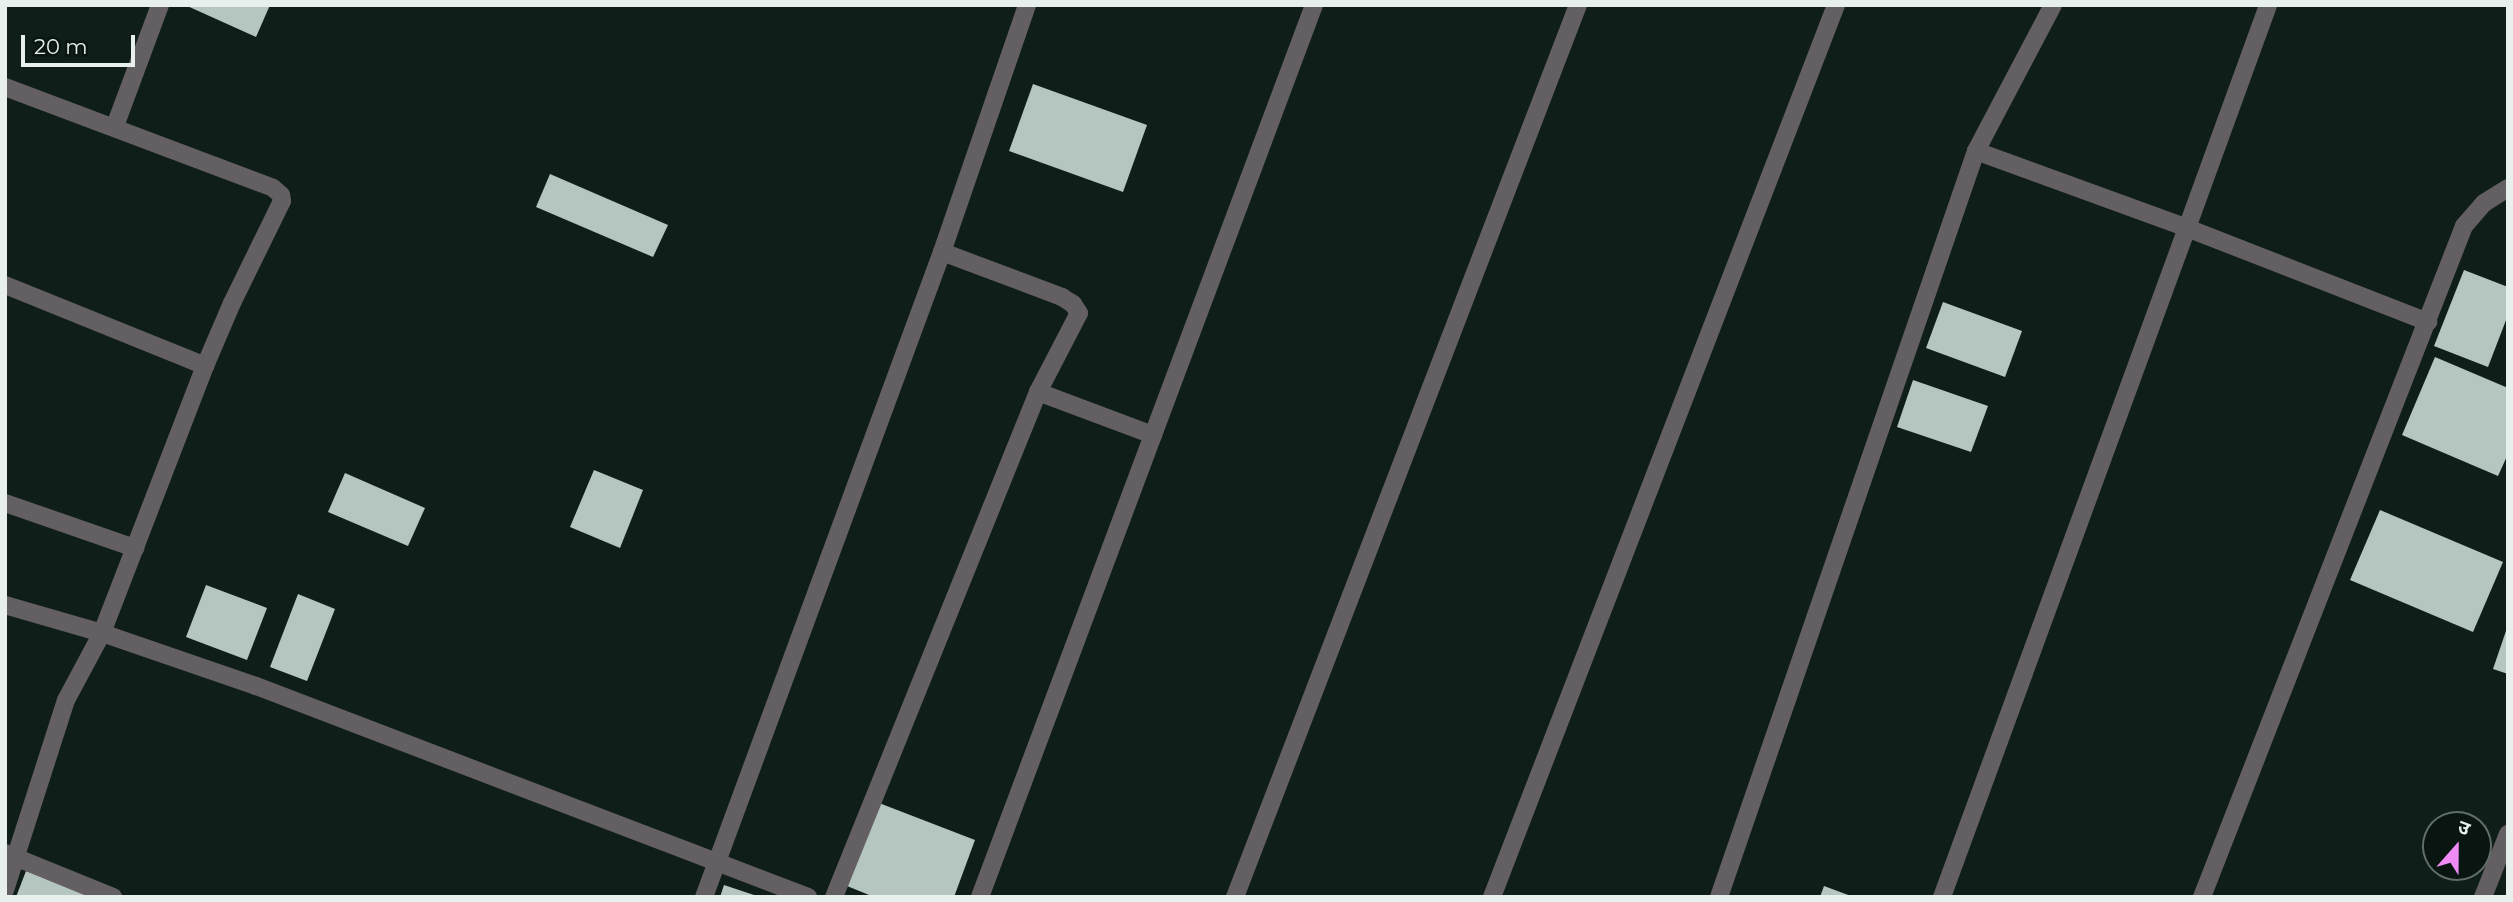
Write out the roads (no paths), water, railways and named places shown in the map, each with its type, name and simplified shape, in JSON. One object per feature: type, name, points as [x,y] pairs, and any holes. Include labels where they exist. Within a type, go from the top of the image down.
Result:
[{"type":"street","points":[[115,126],[160,5]]},
{"type":"street","points":[[704,897],[942,252],[1027,5]]},
{"type":"street","points":[[980,897],[1314,5]]},
{"type":"street","points":[[1235,897],[1578,5]]},
{"type":"street","points":[[1492,897],[1836,5]]},
{"type":"street","points":[[1719,897],[1976,151],[2053,5]]},
{"type":"street","points":[[1942,897],[2268,5]]},
{"type":"street","points":[[5,87],[115,126],[273,188],[281,195],[280,211],[232,303],[205,366],[102,633],[66,700],[11,855],[5,890]]},
{"type":"street","points":[[1976,151],[2187,228],[2428,322]]},
{"type":"street","points":[[2202,897],[2464,226],[2484,203],[2508,188]]},
{"type":"street","points":[[834,897],[1038,392],[1079,313],[1073,304],[942,252]]},
{"type":"street","points":[[5,285],[205,366]]},
{"type":"street","points":[[1038,392],[1153,435]]},
{"type":"street","points":[[5,503],[135,548]]},
{"type":"street","points":[[5,605],[102,633],[307,706],[807,897]]},
{"type":"street","points":[[2483,897],[2508,834]]},
{"type":"street","points":[[11,855],[113,897]]}]
